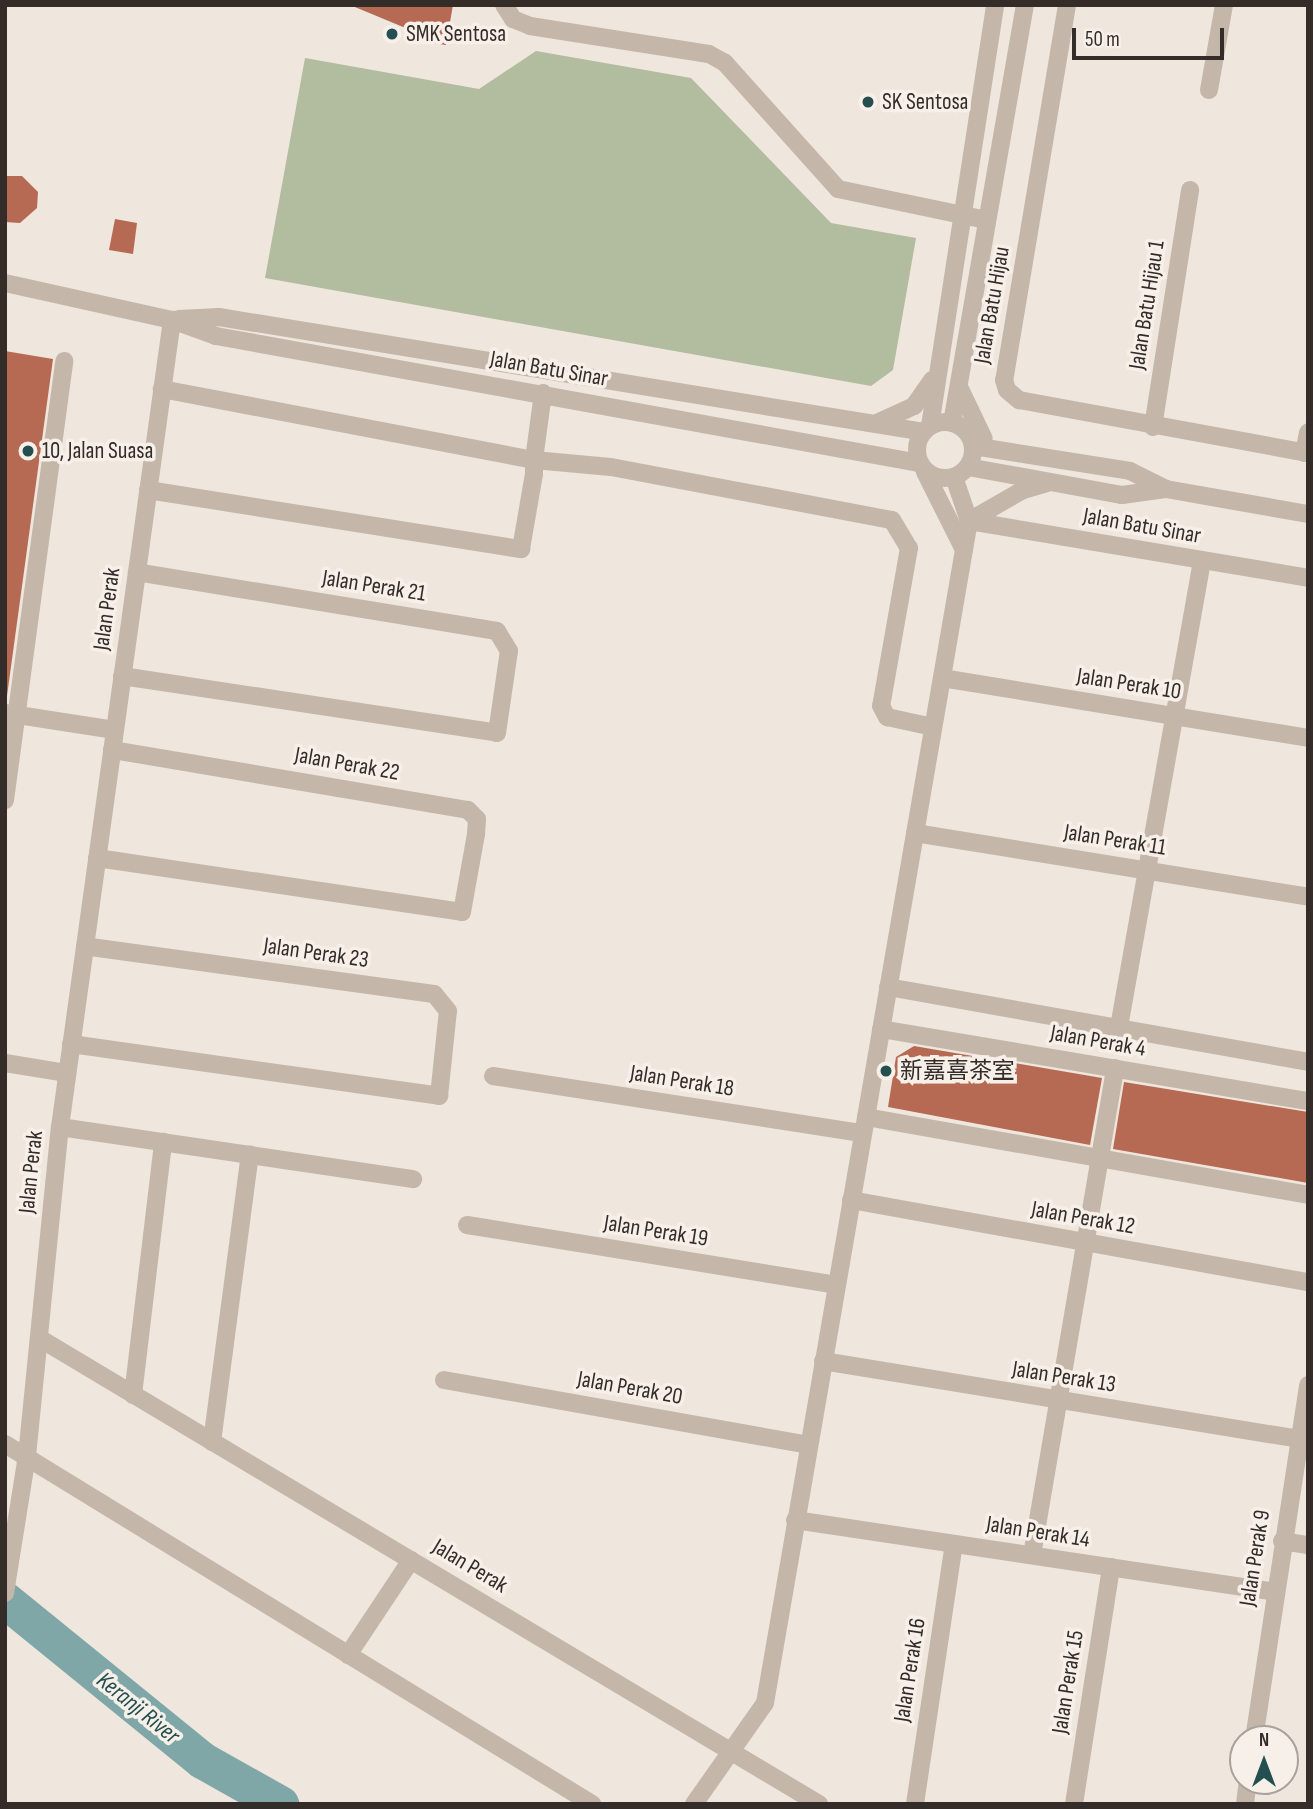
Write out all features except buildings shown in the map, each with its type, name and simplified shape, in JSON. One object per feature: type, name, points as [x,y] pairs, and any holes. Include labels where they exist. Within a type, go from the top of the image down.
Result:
[{"type":"street","points":[[504,5],[513,19],[530,26],[709,54],[752,92],[838,189],[986,219]]},
{"type":"street","name":"Jalan Batu Hijau","points":[[927,429],[995,5]]},
{"type":"street","name":"Jalan Batu Hijau","points":[[952,423],[1025,5]]},
{"type":"street","name":"Jalan Batu Hijau","points":[[1068,5],[1004,380],[1020,400],[1153,427],[1306,453]]},
{"type":"street","points":[[1209,90],[1224,5]]},
{"type":"street","name":"Jalan Batu Hijau 1","points":[[1153,427],[1190,190]]},
{"type":"street","name":"Jalan Batu Sinar","points":[[5,283],[172,320],[216,336],[543,393],[921,466]]},
{"type":"street","name":"Jalan Batu Sinar","points":[[172,320],[219,317],[870,425],[927,429]]},
{"type":"street","name":"Jalan Perak","points":[[172,320],[67,1073],[39,1338],[819,1804]]},
{"type":"street","points":[[5,800],[11,714],[64,361]]},
{"type":"street","points":[[870,425],[914,406],[929,390],[936,367]]},
{"type":"street","points":[[958,382],[976,429],[1000,451]]},
{"type":"street","points":[[162,389],[534,460],[625,470],[892,520],[909,548],[881,706],[887,717],[933,727]]},
{"type":"street","points":[[148,490],[521,549],[543,393]]},
{"type":"street","points":[[694,1804],[729,1750],[765,1703],[808,1444],[881,1029],[933,727],[942,678],[969,521],[961,472],[973,446],[968,434],[952,423],[927,429],[917,447],[921,466],[964,550]]},
{"type":"street","points":[[1306,453],[1308,432]]},
{"type":"street","name":"Jalan Batu Sinar","points":[[973,446],[1130,471],[1166,489],[1308,514]]},
{"type":"street","points":[[921,466],[938,478],[961,472],[1051,482],[1122,495],[1166,489]]},
{"type":"street","points":[[969,521],[1023,491],[1051,482]]},
{"type":"street","name":"Jalan Batu Sinar","points":[[969,521],[1308,579]]},
{"type":"street","points":[[1119,1027],[1202,561]]},
{"type":"street","name":"Jalan Perak 21","points":[[122,676],[497,733],[509,650],[497,631],[137,572]]},
{"type":"street","name":"Jalan Perak 10","points":[[942,678],[1308,738]]},
{"type":"street","points":[[11,714],[114,730]]},
{"type":"street","name":"Jalan Perak 22","points":[[97,858],[462,912],[477,819],[468,810],[112,750]]},
{"type":"street","name":"Jalan Perak 11","points":[[915,833],[1308,897]]},
{"type":"street","name":"Jalan Perak 23","points":[[71,1044],[439,1096],[448,1010],[433,994],[85,946]]},
{"type":"street","name":"Jalan Perak 4","points":[[888,987],[1308,1062]]},
{"type":"street","name":"Jalan Perak 4","points":[[881,1029],[1308,1101]]},
{"type":"street","points":[[5,1063],[67,1073]]},
{"type":"street","points":[[1032,1555],[1115,1068]]},
{"type":"street","name":"Jalan Perak 18","points":[[493,1076],[1100,1158],[1308,1195]]},
{"type":"street","points":[[60,1127],[413,1179]]},
{"type":"street","points":[[133,1395],[163,1142]]},
{"type":"street","points":[[212,1441],[250,1155]]},
{"type":"street","name":"Jalan Perak 12","points":[[851,1200],[1308,1282]]},
{"type":"street","name":"Jalan Perak 19","points":[[467,1225],[836,1285]]},
{"type":"street","points":[[5,1593],[27,1456],[39,1338]]},
{"type":"street","name":"Jalan Perak 13","points":[[823,1361],[1298,1439]]},
{"type":"street","name":"Jalan Perak 20","points":[[444,1380],[808,1444]]},
{"type":"street","name":"Jalan Perak 9","points":[[1256,1725],[1274,1592],[1308,1385]]},
{"type":"street","points":[[5,1444],[592,1804]]},
{"type":"street","name":"Jalan Perak 14","points":[[795,1520],[1274,1592]]},
{"type":"street","points":[[1282,1541],[1308,1545]]},
{"type":"street","name":"Jalan Perak 16","points":[[915,1804],[954,1544]]},
{"type":"street","points":[[348,1655],[411,1560]]},
{"type":"street","name":"Jalan Perak 15","points":[[1074,1804],[1111,1567]]},
{"type":"green space","points":[[536,51],[691,78],[831,223],[916,238],[893,370],[871,386],[265,278],[305,58],[479,89]]},
{"type":"waterway","name":"Keranji River","points":[[5,1600],[202,1760],[280,1804]]},
{"type":"place","name":"SMK Sentosa","points":[[392,34]]},
{"type":"place","name":"SK Sentosa","points":[[868,102]]},
{"type":"place","name":"10, Jalan Suasa","points":[[28,451]]},
{"type":"place","name":"新嘉喜茶室","points":[[886,1071]]}]
